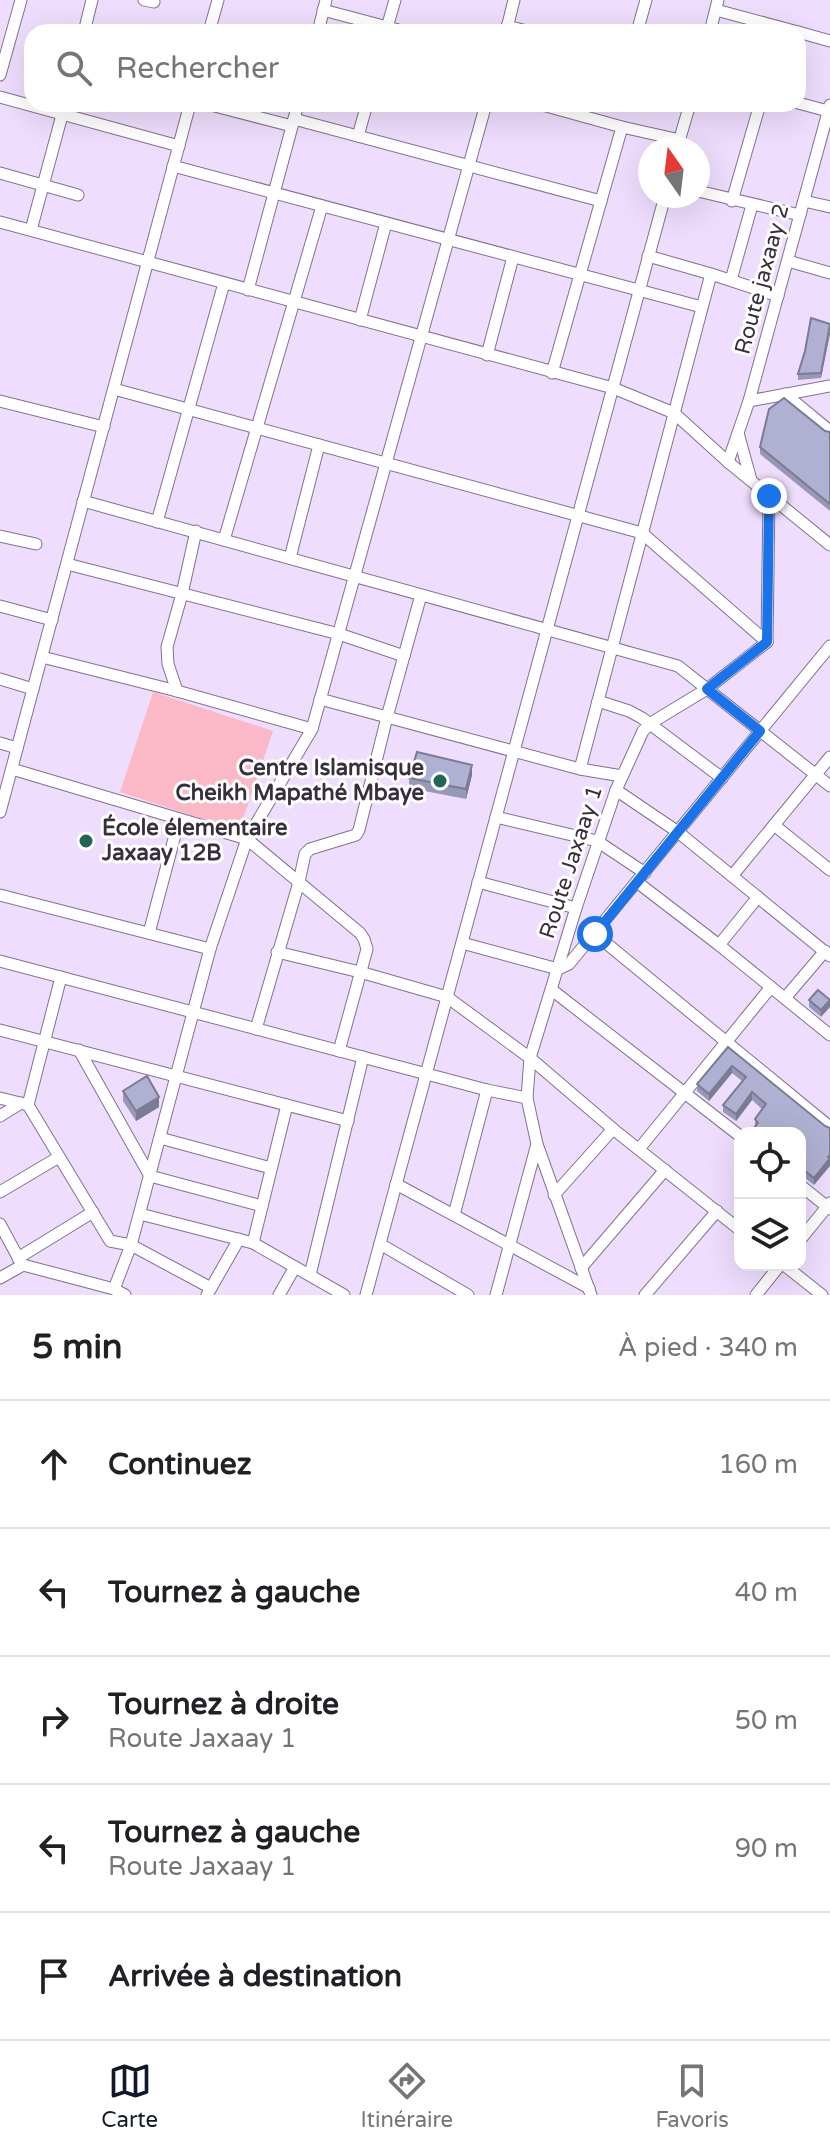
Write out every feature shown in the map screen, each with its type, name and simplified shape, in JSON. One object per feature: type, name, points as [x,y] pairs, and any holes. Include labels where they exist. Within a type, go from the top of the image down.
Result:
[{"type":"street","points":[[0,75],[6,32],[21,0]]},
{"type":"street","points":[[86,24],[92,0]]},
{"type":"street","points":[[211,24],[218,0]]},
{"type":"street","points":[[389,24],[395,0]]},
{"type":"street","points":[[507,24],[514,0]]},
{"type":"street","points":[[639,24],[646,0]]},
{"type":"street","points":[[325,5],[372,24]]},
{"type":"street","points":[[717,5],[774,24]]},
{"type":"street","points":[[806,34],[830,41]]},
{"type":"street","points":[[0,97],[24,102]]},
{"type":"street","points":[[806,104],[829,108]]},
{"type":"street","name":"Route jaxaay 2","points":[[728,462],[749,401],[804,201],[825,144],[829,108]]},
{"type":"street","points":[[31,230],[62,112]]},
{"type":"street","points":[[72,112],[179,146]]},
{"type":"street","points":[[0,812],[188,112]]},
{"type":"street","points":[[243,112],[358,136],[601,201]]},
{"type":"street","points":[[248,290],[296,112]]},
{"type":"street","points":[[358,136],[365,112]]},
{"type":"street","points":[[0,1224],[20,1261],[119,1292],[210,949],[247,839],[312,729],[484,112]]},
{"type":"street","points":[[568,112],[652,136]]},
{"type":"street","points":[[680,136],[688,112]]},
{"type":"street","points":[[732,201],[758,112]]},
{"type":"street","points":[[552,373],[622,127]]},
{"type":"street","points":[[173,166],[702,307]]},
{"type":"street","points":[[0,173],[78,195]]},
{"type":"street","points":[[710,195],[800,215]]},
{"type":"street","points":[[804,201],[830,207]]},
{"type":"street","points":[[731,280],[752,205]]},
{"type":"street","points":[[224,540],[322,206]]},
{"type":"street","points":[[366,1295],[662,208]]},
{"type":"street","points":[[0,222],[613,388],[674,413],[728,462],[830,545]]},
{"type":"street","points":[[360,320],[386,223]]},
{"type":"street","points":[[648,256],[778,296]]},
{"type":"street","points":[[487,355],[513,257]]},
{"type":"street","points":[[788,261],[830,273]]},
{"type":"street","points":[[580,769],[711,274]]},
{"type":"street","points":[[157,522],[224,283]]},
{"type":"street","points":[[749,401],[828,386],[830,371]]},
{"type":"street","points":[[114,389],[642,533],[767,642]]},
{"type":"street","points":[[785,394],[830,431]]},
{"type":"street","points":[[0,401],[104,427]]},
{"type":"street","points":[[738,433],[751,481]]},
{"type":"street","points":[[290,558],[319,445]]},
{"type":"street","points":[[767,642],[769,496]]},
{"type":"street","points":[[83,501],[678,666],[830,786]]},
{"type":"street","points":[[177,691],[166,656],[196,531]]},
{"type":"street","points":[[0,536],[36,544]]},
{"type":"street","points":[[67,564],[339,634],[404,656]]},
{"type":"street","points":[[256,1029],[305,854],[310,849],[356,835],[359,830],[421,595]]},
{"type":"street","points":[[0,606],[52,620]]},
{"type":"street","name":"Route Jaxaay 1","points":[[590,1292],[537,1144],[527,1098],[530,1058],[597,841],[643,731],[707,689],[767,642]]},
{"type":"street","points":[[462,943],[558,969],[569,964],[830,646]]},
{"type":"street","points":[[42,657],[312,729]]},
{"type":"street","points":[[0,679],[33,689]]},
{"type":"street","points":[[320,699],[580,769],[622,776]]},
{"type":"street","points":[[598,701],[629,711],[651,723],[722,778]]},
{"type":"street","points":[[0,743],[17,748]]},
{"type":"street","points":[[732,876],[830,757]]},
{"type":"street","points":[[12,769],[247,839],[360,933],[367,949],[339,1051]]},
{"type":"street","points":[[616,790],[678,832],[827,953],[785,998]]},
{"type":"street","points":[[496,817],[597,841],[830,1035]]},
{"type":"street","points":[[149,933],[179,820]]},
{"type":"street","points":[[774,825],[830,870]]},
{"type":"street","points":[[478,882],[576,908]]},
{"type":"street","points":[[0,895],[210,949]]},
{"type":"street","points":[[719,945],[758,897]]},
{"type":"street","points":[[595,934],[830,1127]]},
{"type":"street","points":[[277,952],[447,997],[530,1058],[734,1225]]},
{"type":"street","points":[[0,961],[527,1098]]},
{"type":"street","points":[[0,1116],[24,1104],[45,1041],[61,977]]},
{"type":"street","points":[[639,1149],[771,987]]},
{"type":"street","points":[[552,990],[734,1131]]},
{"type":"street","points":[[0,1030],[348,1121]]},
{"type":"street","points":[[79,1050],[150,1176],[262,1206]]},
{"type":"street","points":[[310,1275],[363,1057]]},
{"type":"street","points":[[454,1215],[487,1090]]},
{"type":"street","points":[[0,1098],[24,1104],[110,1241],[131,1245],[209,1291],[239,1239]]},
{"type":"street","points":[[253,1243],[287,1105]]},
{"type":"street","points":[[554,1195],[613,1129]]},
{"type":"street","points":[[160,1138],[271,1168]]},
{"type":"street","points":[[496,1295],[537,1144]]},
{"type":"street","points":[[0,1192],[59,1157]]},
{"type":"street","points":[[581,1268],[665,1170]]},
{"type":"street","points":[[396,1184],[590,1292]]},
{"type":"street","points":[[806,1189],[829,1206],[806,1233]]},
{"type":"street","points":[[645,1295],[717,1211]]},
{"type":"street","points":[[0,1278],[93,1212]]},
{"type":"street","points":[[140,1214],[253,1243],[344,1295]]},
{"type":"street","points":[[380,1244],[468,1295]]},
{"type":"street","points":[[279,1295],[295,1267]]},
{"type":"street","points":[[756,1295],[777,1271]]},
{"type":"street","points":[[790,1271],[822,1295]]},
{"type":"shaded area","points":[[153,692],[273,731],[239,831],[120,792]]},
{"type":"building","points":[[811,318],[830,324],[821,373],[798,374],[805,351]]},
{"type":"building","points":[[784,398],[830,432],[830,504],[760,447],[769,409]]},
{"type":"building","points":[[417,752],[472,765],[466,789],[409,778]]},
{"type":"building","points":[[818,990],[830,1000],[821,1010],[809,1000]]},
{"type":"building","points":[[728,1047],[830,1128],[830,1158],[814,1178],[806,1172],[806,1127],[755,1127],[758,1123],[755,1119],[766,1104],[752,1092],[736,1114],[723,1105],[746,1077],[732,1066],[709,1094],[697,1084]]},
{"type":"building","points":[[147,1076],[159,1097],[136,1111],[123,1091]]},
{"type":"place","name":"Centre Islamisque Cheikh Mapathé Mbaye","points":[[440,781]]},
{"type":"place","name":"École élementaire Jaxaay 12B","points":[[86,841]]},
{"type":"route","points":[[595,934],[760,731],[707,689],[767,642],[769,496]]}]
